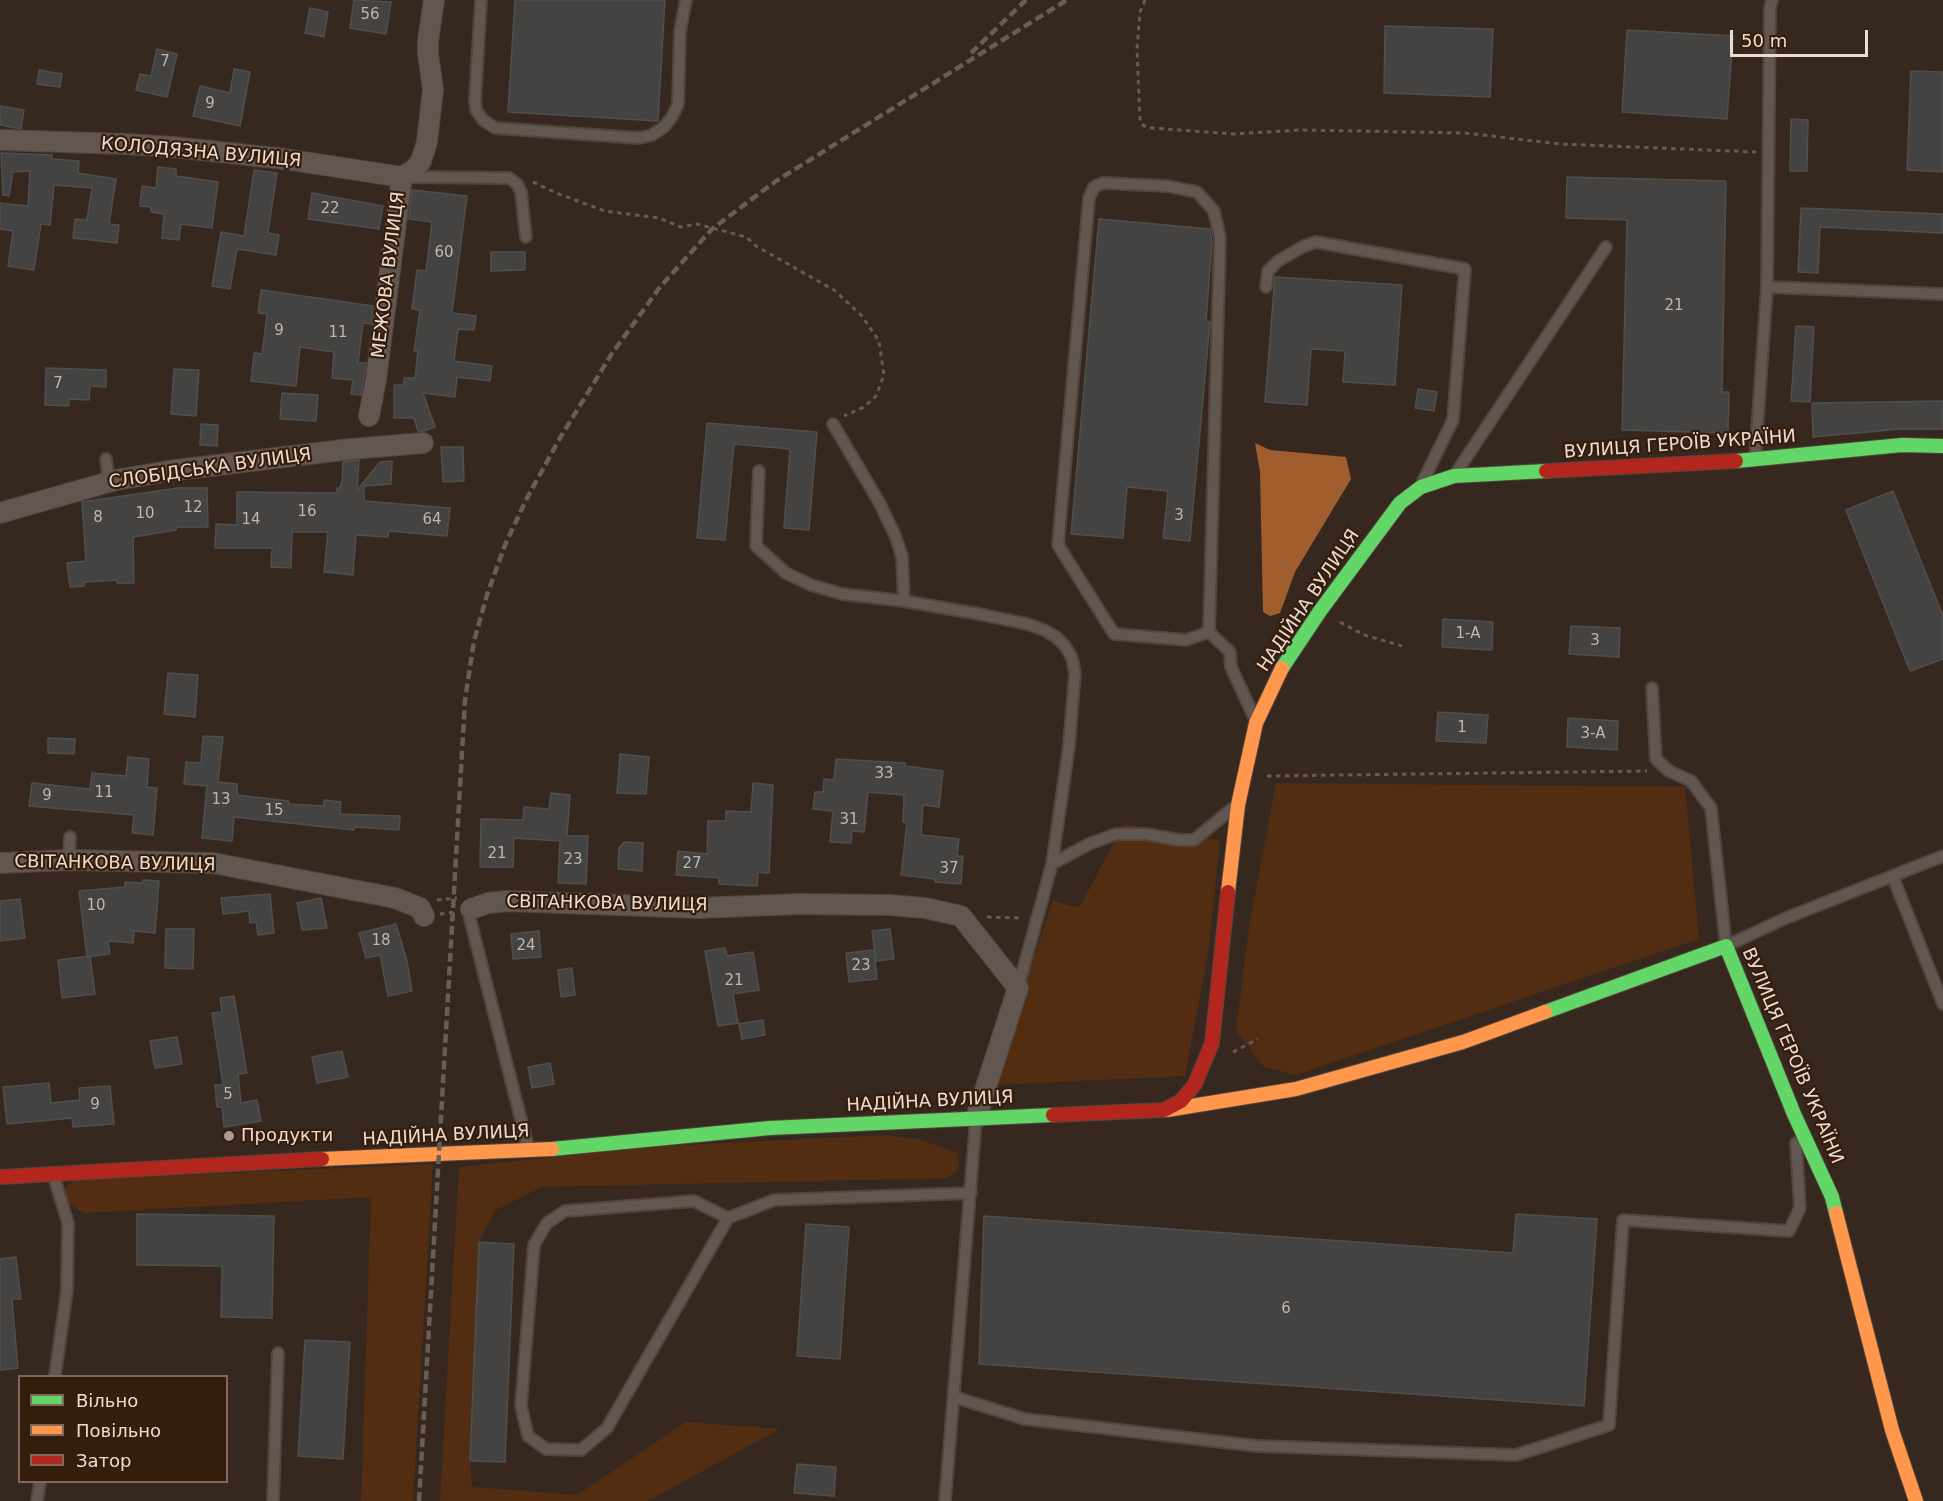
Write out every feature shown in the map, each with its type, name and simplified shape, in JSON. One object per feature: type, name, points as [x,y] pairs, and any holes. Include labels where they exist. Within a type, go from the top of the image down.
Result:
[{"type":"street","name":"МЕЖОВА ВУЛИЦЯ","points":[[369,416],[376,379],[402,177],[414,170],[421,161],[427,142],[433,89],[428,41],[434,0]]},
{"type":"street","name":"КОЛОДЯЗНА ВУЛИЦЯ","points":[[0,140],[173,147],[285,159],[402,177]]},
{"type":"street","name":"СЛОБІДСЬКА ВУЛИЦЯ","points":[[0,513],[110,481],[226,463],[423,443]]},
{"type":"street","name":"ВУЛИЦЯ ГЕРОЇВ УКРАЇНИ","points":[[1421,487],[1454,476],[1755,460],[1902,445],[1943,446]]},
{"type":"street","name":"НАДІЙНА ВУЛИЦЯ","points":[[0,1177],[247,1162],[529,1151],[770,1128],[1164,1110],[1181,1101],[1195,1084],[1212,1043],[1238,805],[1256,723],[1283,666],[1320,612],[1400,502],[1421,487]]},
{"type":"street","name":"СВІТАНКОВА ВУЛИЦЯ","points":[[0,862],[69,860],[213,863],[395,898],[422,912]]},
{"type":"street","name":"СВІТАНКОВА ВУЛИЦЯ","points":[[473,908],[488,903],[507,901],[699,908],[800,904],[890,905],[961,916]]},
{"type":"street","points":[[961,916],[1018,988],[976,1118]]},
{"type":"street","name":"ВУЛИЦЯ ГЕРОЇВ УКРАЇНИ","points":[[1164,1110],[1296,1089],[1463,1042],[1726,946],[1794,1114],[1832,1197],[1892,1430],[1916,1501]]},
{"type":"lane","points":[[481,0],[475,100],[476,110],[483,120],[495,128],[639,138],[652,135],[664,127],[678,104],[680,32],[686,0]]},
{"type":"lane","points":[[1755,460],[1767,287],[1770,8],[1772,0]]},
{"type":"lane","points":[[402,177],[509,178],[517,184],[521,192],[526,237]]},
{"type":"lane","points":[[1209,632],[1186,640],[1114,634],[1058,545],[1089,198],[1094,187],[1103,183],[1167,186],[1197,192],[1214,211],[1220,238],[1209,632],[1230,652],[1231,667],[1256,723]]},
{"type":"lane","points":[[1266,287],[1269,271],[1278,261],[1316,242],[1465,269],[1453,420],[1421,487]]},
{"type":"lane","points":[[1454,476],[1606,247]]},
{"type":"lane","points":[[1767,287],[1943,294]]},
{"type":"lane","points":[[833,424],[879,502],[895,535],[902,556],[904,602]]},
{"type":"lane","points":[[106,459],[110,481]]},
{"type":"lane","points":[[759,471],[756,546],[786,573],[811,585],[842,594],[979,614],[1027,624],[1044,630],[1065,646],[1075,673],[1070,746],[1052,864],[1018,988]]},
{"type":"lane","points":[[1652,688],[1656,759],[1668,771],[1691,781],[1711,808],[1726,946],[1786,918],[1943,856]]},
{"type":"lane","points":[[1052,864],[1089,844],[1116,834],[1146,834],[1179,840],[1194,840],[1238,805]]},
{"type":"lane","points":[[69,860],[70,837]]},
{"type":"lane","points":[[1893,877],[1943,1004]]},
{"type":"lane","points":[[473,908],[470,919],[529,1151]]},
{"type":"lane","points":[[954,1397],[1025,1419],[1257,1446],[1516,1455],[1609,1425],[1623,1221],[1789,1232],[1800,1208],[1794,1114]]},
{"type":"lane","points":[[945,1501],[976,1118]]},
{"type":"lane","points":[[53,1174],[68,1223],[67,1290],[55,1375]]},
{"type":"lane","points":[[728,1218],[694,1201],[565,1211],[547,1223],[534,1245],[521,1406],[528,1436],[546,1449],[581,1450],[607,1428],[728,1218],[774,1200],[971,1193]]},
{"type":"lane","points":[[273,1501],[278,1353]]},
{"type":"lane","points":[[38,1501],[40,1483]]},
{"type":"path","points":[[1145,0],[1140,12],[1137,49],[1140,121],[1144,126],[1152,128],[1234,134],[1300,130],[1465,133],[1570,144],[1768,153]]},
{"type":"path","points":[[529,181],[605,211],[659,218],[681,226],[696,224],[746,237],[756,246],[834,290],[862,316],[879,341],[884,375],[876,396],[864,407],[848,413],[833,424]]},
{"type":"path","points":[[1320,612],[1364,635],[1402,646]]},
{"type":"path","points":[[1244,776],[1668,771]]},
{"type":"path","points":[[422,912],[433,900],[454,897],[473,908]]},
{"type":"path","points":[[422,912],[473,908]]},
{"type":"path","points":[[961,916],[1037,917]]},
{"type":"shaded area","points":[[1255,443],[1270,450],[1346,457],[1351,479],[1295,572],[1280,613],[1270,616],[1263,612],[1260,472]]},
{"type":"shaded area","points":[[1276,783],[1685,787],[1699,939],[1295,1075],[1264,1067],[1236,1031],[1249,927]]},
{"type":"shaded area","points":[[1124,824],[1220,840],[1208,954],[1185,1076],[991,1085],[1053,901],[1079,908]]},
{"type":"shaded area","points":[[888,1135],[921,1140],[958,1153],[959,1168],[948,1178],[542,1187],[494,1211],[479,1242],[470,1461],[472,1487],[577,1495],[686,1422],[780,1429],[648,1501],[440,1501],[459,1167],[664,1146]]},
{"type":"shaded area","points":[[433,1164],[413,1501],[361,1501],[371,1197],[84,1213],[66,1202],[63,1190],[73,1180]]},
{"type":"building","points":[[354,0],[391,2],[386,34],[350,28]]},
{"type":"building","points":[[515,0],[665,0],[658,121],[508,112]]},
{"type":"building","points":[[310,8],[328,12],[324,37],[305,33]]},
{"type":"building","points":[[1385,26],[1493,29],[1490,97],[1384,93]]},
{"type":"building","points":[[1627,30],[1733,36],[1727,119],[1622,112]]},
{"type":"building","points":[[157,49],[177,54],[167,97],[136,90],[140,74],[151,76]]},
{"type":"building","points":[[234,69],[250,72],[240,126],[193,116],[200,86],[230,93]]},
{"type":"building","points":[[39,70],[62,74],[60,87],[37,84]]},
{"type":"building","points":[[1911,71],[1943,72],[1943,172],[1907,170]]},
{"type":"building","points":[[0,106],[24,110],[21,129],[0,125]]},
{"type":"building","points":[[1791,119],[1808,120],[1807,171],[1790,171]]},
{"type":"building","points":[[1,153],[52,155],[52,159],[79,161],[78,173],[116,179],[109,224],[119,225],[117,243],[73,238],[75,219],[87,220],[92,188],[54,185],[50,225],[41,224],[34,270],[8,266],[13,231],[0,229],[0,203],[28,206],[30,171],[13,172],[9,196],[3,195]]},
{"type":"building","points":[[158,167],[176,169],[176,176],[218,182],[212,228],[181,224],[179,240],[162,238],[164,214],[151,212],[151,207],[140,206],[142,186],[156,188]]},
{"type":"building","points":[[254,170],[277,173],[268,233],[279,235],[276,255],[237,249],[230,289],[212,286],[221,232],[244,236]]},
{"type":"building","points":[[1567,177],[1726,181],[1722,392],[1729,392],[1728,433],[1622,430],[1627,220],[1566,218]]},
{"type":"building","points":[[412,190],[467,196],[452,313],[476,316],[474,330],[458,329],[454,361],[492,366],[490,381],[457,377],[455,397],[423,393],[435,427],[424,431],[418,431],[414,418],[394,418],[394,385],[404,385],[404,378],[415,378],[418,351],[414,351],[420,310],[412,309],[417,270],[426,271],[432,222],[409,219]]},
{"type":"building","points":[[312,193],[383,206],[379,229],[308,219]]},
{"type":"building","points":[[1801,208],[1943,214],[1943,233],[1820,227],[1818,273],[1798,272]]},
{"type":"building","points":[[1099,219],[1210,229],[1212,242],[1206,321],[1210,322],[1190,541],[1163,538],[1168,491],[1127,487],[1123,538],[1071,534]]},
{"type":"building","points":[[491,252],[525,252],[525,270],[491,271]]},
{"type":"building","points":[[1275,277],[1402,285],[1395,385],[1343,382],[1345,351],[1311,349],[1307,405],[1265,402]]},
{"type":"building","points":[[261,290],[373,306],[371,324],[363,323],[358,363],[366,363],[361,395],[351,394],[353,380],[332,378],[334,352],[300,347],[296,386],[251,381],[254,353],[262,354],[267,314],[258,313]]},
{"type":"building","points":[[1796,326],[1814,327],[1810,402],[1791,401]]},
{"type":"building","points":[[46,368],[106,370],[106,387],[90,386],[89,400],[69,399],[69,406],[45,405]]},
{"type":"building","points":[[174,369],[199,370],[196,416],[171,414]]},
{"type":"building","points":[[1418,389],[1437,392],[1434,411],[1415,408]]},
{"type":"building","points":[[282,393],[318,395],[316,421],[280,419]]},
{"type":"building","points":[[1943,401],[1943,429],[1900,429],[1813,437],[1812,403]]},
{"type":"building","points":[[707,423],[817,432],[809,530],[784,528],[790,449],[734,444],[725,540],[697,538]]},
{"type":"building","points":[[201,424],[218,425],[217,446],[200,445]]},
{"type":"building","points":[[441,447],[463,447],[464,481],[443,482]]},
{"type":"building","points":[[359,460],[357,490],[380,462],[392,461],[391,484],[364,486],[364,501],[450,508],[447,536],[389,531],[388,537],[356,535],[353,575],[324,572],[328,532],[292,532],[291,568],[271,567],[272,548],[215,548],[216,524],[237,525],[237,492],[337,493],[337,488],[340,488],[342,481],[343,462]]},
{"type":"building","points":[[178,488],[207,488],[208,527],[177,527],[176,530],[133,537],[134,583],[117,583],[117,580],[84,582],[84,586],[70,587],[67,563],[86,561],[82,502]]},
{"type":"building","points":[[1893,491],[1943,616],[1943,659],[1910,671],[1846,510]]},
{"type":"building","points":[[1443,619],[1493,622],[1492,650],[1442,647]]},
{"type":"building","points":[[1571,626],[1620,628],[1619,657],[1569,654]]},
{"type":"building","points":[[168,673],[198,675],[195,717],[164,714]]},
{"type":"building","points":[[1438,712],[1488,715],[1486,743],[1436,741]]},
{"type":"building","points":[[1568,718],[1618,721],[1617,750],[1567,747]]},
{"type":"building","points":[[203,736],[223,737],[218,782],[237,784],[237,795],[289,801],[289,804],[324,806],[324,800],[341,802],[340,814],[400,816],[399,830],[354,827],[354,830],[234,817],[232,841],[202,838],[207,786],[184,784],[186,762],[201,763]]},
{"type":"building","points":[[48,738],[75,739],[74,754],[48,753]]},
{"type":"building","points":[[620,754],[649,757],[646,794],[617,793]]},
{"type":"building","points":[[128,757],[149,759],[147,787],[157,788],[153,835],[132,833],[134,815],[29,806],[32,783],[90,789],[92,773],[126,776]]},
{"type":"building","points":[[836,759],[905,763],[905,766],[943,771],[939,807],[923,805],[921,835],[959,839],[957,856],[963,856],[961,884],[935,882],[935,879],[901,875],[907,823],[903,822],[904,795],[868,792],[864,832],[852,831],[851,843],[830,842],[833,811],[813,809],[815,792],[823,792],[824,779],[834,780]]},
{"type":"building","points":[[753,783],[773,785],[769,873],[758,872],[757,886],[719,884],[719,878],[676,875],[678,851],[707,854],[708,821],[726,821],[726,811],[751,812]]},
{"type":"building","points":[[551,793],[570,795],[567,836],[588,836],[586,884],[558,883],[560,841],[514,838],[513,867],[480,867],[481,819],[523,820],[524,807],[549,809]]},
{"type":"building","points":[[624,842],[643,843],[642,871],[618,869],[619,848]]},
{"type":"building","points":[[143,880],[159,881],[155,933],[134,931],[133,943],[108,941],[110,954],[87,957],[79,891],[125,887],[125,882],[143,883]]},
{"type":"building","points":[[270,894],[274,933],[258,935],[256,922],[250,923],[249,911],[223,914],[221,898]]},
{"type":"building","points":[[321,898],[327,928],[302,930],[297,903]]},
{"type":"building","points":[[20,899],[25,938],[0,941],[0,901]]},
{"type":"building","points":[[396,924],[407,961],[412,991],[388,996],[380,955],[366,958],[359,933]]},
{"type":"building","points":[[166,929],[194,929],[193,969],[165,968]]},
{"type":"building","points":[[890,929],[894,959],[876,961],[872,931]]},
{"type":"building","points":[[539,931],[541,957],[513,959],[511,934]]},
{"type":"building","points":[[725,948],[727,956],[753,952],[759,990],[733,994],[738,1023],[718,1026],[705,951]]},
{"type":"building","points":[[874,950],[877,979],[849,982],[846,953]]},
{"type":"building","points":[[90,956],[95,994],[62,998],[58,960]]},
{"type":"building","points":[[572,968],[575,995],[561,997],[558,970]]},
{"type":"building","points":[[234,996],[247,1073],[238,1074],[241,1103],[257,1100],[261,1121],[224,1127],[222,1107],[217,1107],[215,1085],[223,1085],[212,1013],[222,1012],[220,998]]},
{"type":"building","points":[[763,1020],[765,1035],[742,1039],[739,1024]]},
{"type":"building","points":[[177,1037],[182,1064],[155,1068],[150,1041]]},
{"type":"building","points":[[342,1051],[348,1077],[317,1083],[312,1057]]},
{"type":"building","points":[[550,1063],[554,1084],[532,1088],[528,1067]]},
{"type":"building","points":[[49,1083],[51,1103],[80,1100],[79,1088],[110,1086],[114,1124],[73,1127],[72,1118],[7,1124],[3,1087]]},
{"type":"building","points":[[137,1214],[274,1216],[272,1318],[221,1317],[222,1266],[137,1265]]},
{"type":"building","points":[[1516,1214],[1597,1219],[1584,1406],[979,1364],[984,1216],[1513,1253]]},
{"type":"building","points":[[806,1224],[849,1227],[840,1359],[797,1356]]},
{"type":"building","points":[[479,1242],[514,1244],[505,1462],[470,1461]]},
{"type":"building","points":[[16,1257],[21,1299],[12,1299],[18,1368],[0,1370],[0,1259]]},
{"type":"building","points":[[305,1340],[350,1342],[343,1459],[298,1456]]},
{"type":"building","points":[[797,1464],[836,1467],[834,1496],[794,1493]]},
{"type":"railway","points":[[971,53],[1026,0]]},
{"type":"railway","points":[[419,1501],[465,700],[474,641],[505,545],[527,498],[560,438],[611,355],[660,287],[712,229],[776,181],[1067,0]]},
{"type":"traffic: fast","points":[[1736,461],[1902,445],[1943,446]]},
{"type":"traffic: fast","points":[[1282,668],[1320,611],[1400,503],[1421,487],[1454,476],[1546,471]]},
{"type":"traffic: fast","points":[[1545,1012],[1726,946],[1794,1114],[1832,1197],[1836,1213]]},
{"type":"traffic: fast","points":[[552,1149],[770,1128],[1053,1115]]},
{"type":"traffic: slow","points":[[1228,892],[1238,805],[1256,723],[1282,668]]},
{"type":"traffic: slow","points":[[1167,1110],[1296,1089],[1463,1042],[1545,1012]]},
{"type":"traffic: slow","points":[[322,1159],[552,1149]]},
{"type":"traffic: slow","points":[[1836,1213],[1892,1430],[1916,1501]]},
{"type":"traffic: jam","points":[[1546,471],[1736,461]]},
{"type":"traffic: jam","points":[[1053,1115],[1164,1110],[1181,1101],[1195,1084],[1212,1043],[1228,892]]},
{"type":"traffic: jam","points":[[0,1177],[322,1159]]},
{"type":"place","name":"Продукти","points":[[229,1136]]}]
